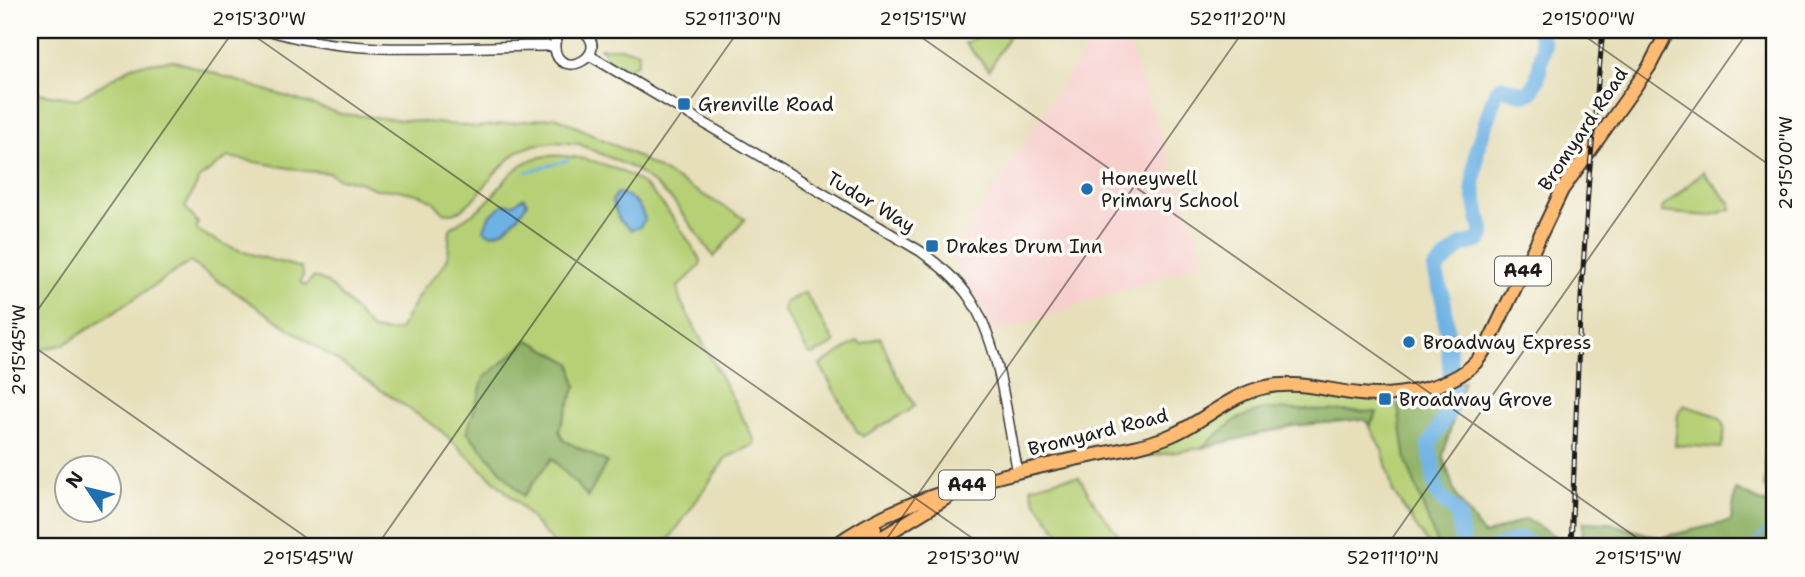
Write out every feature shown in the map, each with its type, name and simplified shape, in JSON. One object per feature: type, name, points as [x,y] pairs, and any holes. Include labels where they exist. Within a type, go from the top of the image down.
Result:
[{"type":"main road","name":"Bromyard Road","points":[[833,547],[885,515],[972,483],[1172,435],[1248,391],[1268,386],[1304,386],[1360,394],[1390,395],[1439,385],[1461,374],[1475,363],[1487,346],[1562,190],[1649,67],[1668,30]]},
{"type":"main road","points":[[866,547],[972,483]]},
{"type":"main road","name":"Bromyard Road","points":[[848,547],[918,503]]},
{"type":"street","points":[[268,30],[307,40],[362,47],[554,46]]},
{"type":"street","points":[[564,30],[556,38],[554,46],[557,55],[564,62],[573,65],[583,62],[592,46],[590,38],[582,30]]},
{"type":"street","name":"Tudor Way","points":[[589,55],[920,251],[942,267],[970,298],[991,342],[1018,472]]},
{"type":"shaded area","name":"Honeywell Primary School","points":[[1101,30],[1123,30],[1206,262],[995,334],[985,310],[949,257],[1066,78]]},
{"type":"green space","points":[[992,30],[1004,30],[1008,38],[989,70],[965,43]]},
{"type":"green space","points":[[600,48],[622,48],[639,52],[637,64],[627,68],[609,60]]},
{"type":"green space","points":[[172,60],[341,114],[478,127],[556,117],[629,152],[745,219],[714,257],[674,202],[635,169],[579,144],[555,142],[518,151],[495,173],[476,197],[461,210],[452,213],[443,212],[433,201],[421,195],[375,189],[357,181],[339,179],[329,173],[228,157],[200,178],[185,207],[198,223],[196,229],[208,237],[260,257],[302,268],[303,276],[300,282],[306,286],[314,278],[328,283],[372,330],[389,332],[400,329],[423,288],[439,272],[448,257],[450,229],[485,204],[519,166],[539,157],[554,156],[588,160],[621,171],[654,195],[701,260],[700,266],[678,287],[680,300],[755,441],[753,445],[726,458],[664,547],[556,547],[517,502],[439,429],[190,262],[65,344],[30,352],[30,92],[77,99],[135,65]],"holes":[[[576,386],[559,430],[588,496],[551,458],[523,496],[467,432]]]},
{"type":"green space","points":[[1703,172],[1731,204],[1731,209],[1710,216],[1661,212],[1662,208]]},
{"type":"green space","points":[[805,292],[835,343],[813,355],[809,354],[783,309],[786,302]]},
{"type":"green space","points":[[880,337],[896,374],[915,405],[863,436],[858,433],[820,365],[858,341],[861,345]]},
{"type":"green space","points":[[529,340],[571,363],[576,386],[559,430],[563,440],[607,462],[588,497],[552,458],[523,496],[467,432],[484,378]]},
{"type":"green space","points":[[1464,381],[1443,456],[1456,496],[1484,535],[1526,519],[1555,536],[1555,547],[1438,547],[1406,460],[1398,407]]},
{"type":"green space","points":[[1269,390],[1303,390],[1398,404],[1406,460],[1438,547],[1430,547],[1393,492],[1383,452],[1370,427],[1377,413],[1265,409],[1237,419],[1201,448],[1144,457],[1144,450],[1237,401]]},
{"type":"green space","points":[[1684,405],[1710,413],[1722,421],[1724,436],[1721,448],[1675,445],[1678,414]]},
{"type":"green space","points":[[1265,409],[1377,412],[1369,425],[1364,419],[1292,426],[1201,448],[1237,419]]},
{"type":"green space","points":[[1768,418],[1775,420],[1775,491],[1764,488]]},
{"type":"green space","points":[[1079,477],[1097,507],[1128,547],[1069,547],[1035,500],[1031,487],[1063,478]]},
{"type":"green space","points":[[1736,490],[1775,508],[1775,547],[1582,547],[1583,522],[1610,523],[1659,538],[1731,521]]},
{"type":"water","points":[[617,193],[631,198],[638,205],[645,219],[640,227],[631,230],[619,220],[612,201]]},
{"type":"water","points":[[524,197],[527,203],[502,231],[490,233],[484,230],[489,216],[504,204],[514,204]]},
{"type":"waterway","points":[[1463,547],[1458,514],[1437,494],[1429,445],[1454,403],[1444,304],[1435,269],[1462,245],[1480,240],[1483,235],[1473,188],[1477,149],[1496,92],[1501,87],[1524,94],[1531,92],[1537,80],[1544,46],[1539,30]]},
{"type":"waterway","points":[[526,172],[568,160]]},
{"type":"waterway","points":[[1753,547],[1754,541],[1766,530],[1775,533]]},
{"type":"waterway","points":[[1498,547],[1521,539],[1535,547]]},
{"type":"railway","points":[[1571,547],[1580,314],[1603,30]]},
{"type":"place","name":"Grenville Road","points":[[684,104]]},
{"type":"place","name":"Honeywell Primary School","points":[[1087,189]]},
{"type":"place","name":"Drakes Drum Inn","points":[[932,246]]},
{"type":"place","name":"Broadway Express","points":[[1409,342]]},
{"type":"place","name":"Broadway Grove","points":[[1385,399]]}]
